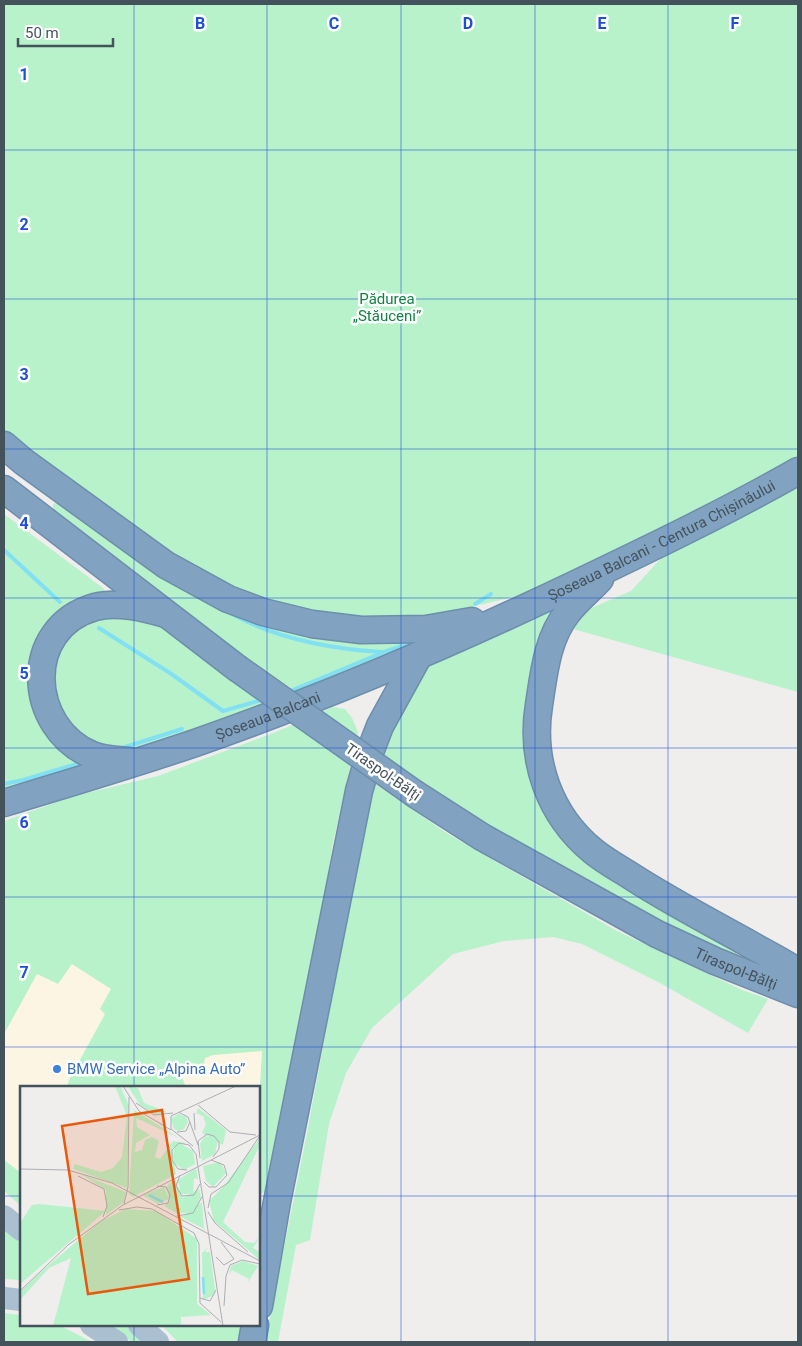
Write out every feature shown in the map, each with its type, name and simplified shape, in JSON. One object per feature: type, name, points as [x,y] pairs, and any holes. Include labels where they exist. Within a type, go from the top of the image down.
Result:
[{"type":"highway","points":[[4,445],[24,462],[166,565],[228,599],[263,612],[312,624],[361,630],[426,629],[524,608]]},
{"type":"highway","points":[[4,484],[24,462]]},
{"type":"highway","name":"Șoseaua Balcani - Centura Chișinăului","points":[[524,608],[706,522],[798,471]]},
{"type":"highway","name":"Tiraspol-Bălți","points":[[4,489],[14,503],[237,668],[415,794],[482,838],[657,934],[724,965],[798,994]]},
{"type":"highway","points":[[614,566],[567,612],[555,635],[545,662],[536,740],[539,763],[551,800],[576,835],[594,851],[663,896],[798,972]]},
{"type":"highway","points":[[139,761],[98,758],[68,739],[51,718],[44,700],[41,680],[42,663],[49,642],[59,628],[72,618],[89,610],[107,606],[118,606],[166,614]]},
{"type":"highway","name":"Șoseaua Balcani","points":[[4,803],[139,761],[270,716],[419,655],[524,608]]},
{"type":"highway","points":[[260,1300],[277,1202],[359,791],[370,752],[380,726],[419,655]]},
{"type":"highway","points":[[252,1342],[255,1326]]},
{"type":"main road","points":[[4,1216],[20,1229]]},
{"type":"main road","points":[[4,1298],[20,1300]]},
{"type":"main road","points":[[93,1326],[117,1342]]},
{"type":"main road","points":[[140,1326],[158,1342]]},
{"type":"shaded area","points":[[72,964],[111,989],[100,1009],[106,1014],[87,1049],[205,1058],[213,1055],[263,1050],[260,1087],[20,1086],[20,1172],[4,1160],[4,1034],[37,974]]},
{"type":"green space","name":"Pădurea „Stăuceni”","points":[[4,4],[798,4],[798,459],[737,494],[522,595],[429,617],[351,623],[219,589],[4,434]]},
{"type":"green space","points":[[798,483],[798,692],[566,627],[582,612],[631,591],[664,555]]},
{"type":"green space","points":[[57,502],[167,573],[423,641],[401,648],[297,692],[267,672],[260,670],[53,511],[53,504]]},
{"type":"green space","points":[[4,514],[103,588],[106,593],[36,662],[81,759],[81,767],[4,788]]},
{"type":"green space","points":[[568,595],[533,691],[554,822],[736,949],[736,956],[728,956],[620,904],[485,828],[381,754],[413,679],[434,662]]},
{"type":"green space","points":[[91,615],[151,620],[237,683],[263,705],[123,755],[99,750],[58,715],[53,656],[59,641]]},
{"type":"green space","points":[[333,707],[345,709],[352,718],[358,732],[333,843],[321,918],[292,1059],[269,1189],[260,1193],[262,1051],[213,1055],[205,1058],[203,1068],[182,1077],[185,1085],[181,1086],[67,1086],[105,1014],[100,1009],[111,989],[72,964],[58,984],[37,974],[4,1034],[4,821],[74,796],[158,776],[276,732]]},
{"type":"green space","points":[[372,782],[448,834],[617,931],[742,990],[768,999],[748,1033],[658,982],[582,944],[553,937],[504,941],[453,954],[372,1028],[346,1073],[329,1124],[310,1240],[296,1245],[278,1342],[265,1342],[308,1128]]},
{"type":"green space","points":[[4,1160],[20,1172],[20,1205],[4,1191]]},
{"type":"green space","points":[[4,1229],[20,1242],[20,1280],[4,1279]]},
{"type":"green space","points":[[4,1313],[20,1315],[20,1326],[61,1326],[92,1342],[4,1342]]},
{"type":"green space","points":[[112,1326],[126,1326],[144,1342],[131,1342]]},
{"type":"green space","points":[[162,1326],[246,1326],[243,1342],[178,1342]]},
{"type":"waterway","points":[[4,550],[60,602]]},
{"type":"waterway","points":[[475,604],[491,594]]},
{"type":"waterway","points":[[232,614],[267,630],[305,641],[343,648],[382,652]]},
{"type":"waterway","points":[[99,628],[170,673],[223,711],[265,699]]},
{"type":"waterway","points":[[288,692],[384,652],[416,641]]},
{"type":"waterway","points":[[122,748],[182,729]]},
{"type":"waterway","points":[[4,784],[77,764]]},
{"type":"place","name":"BMW Service „Alpina Auto”","points":[[57,1069]]}]
